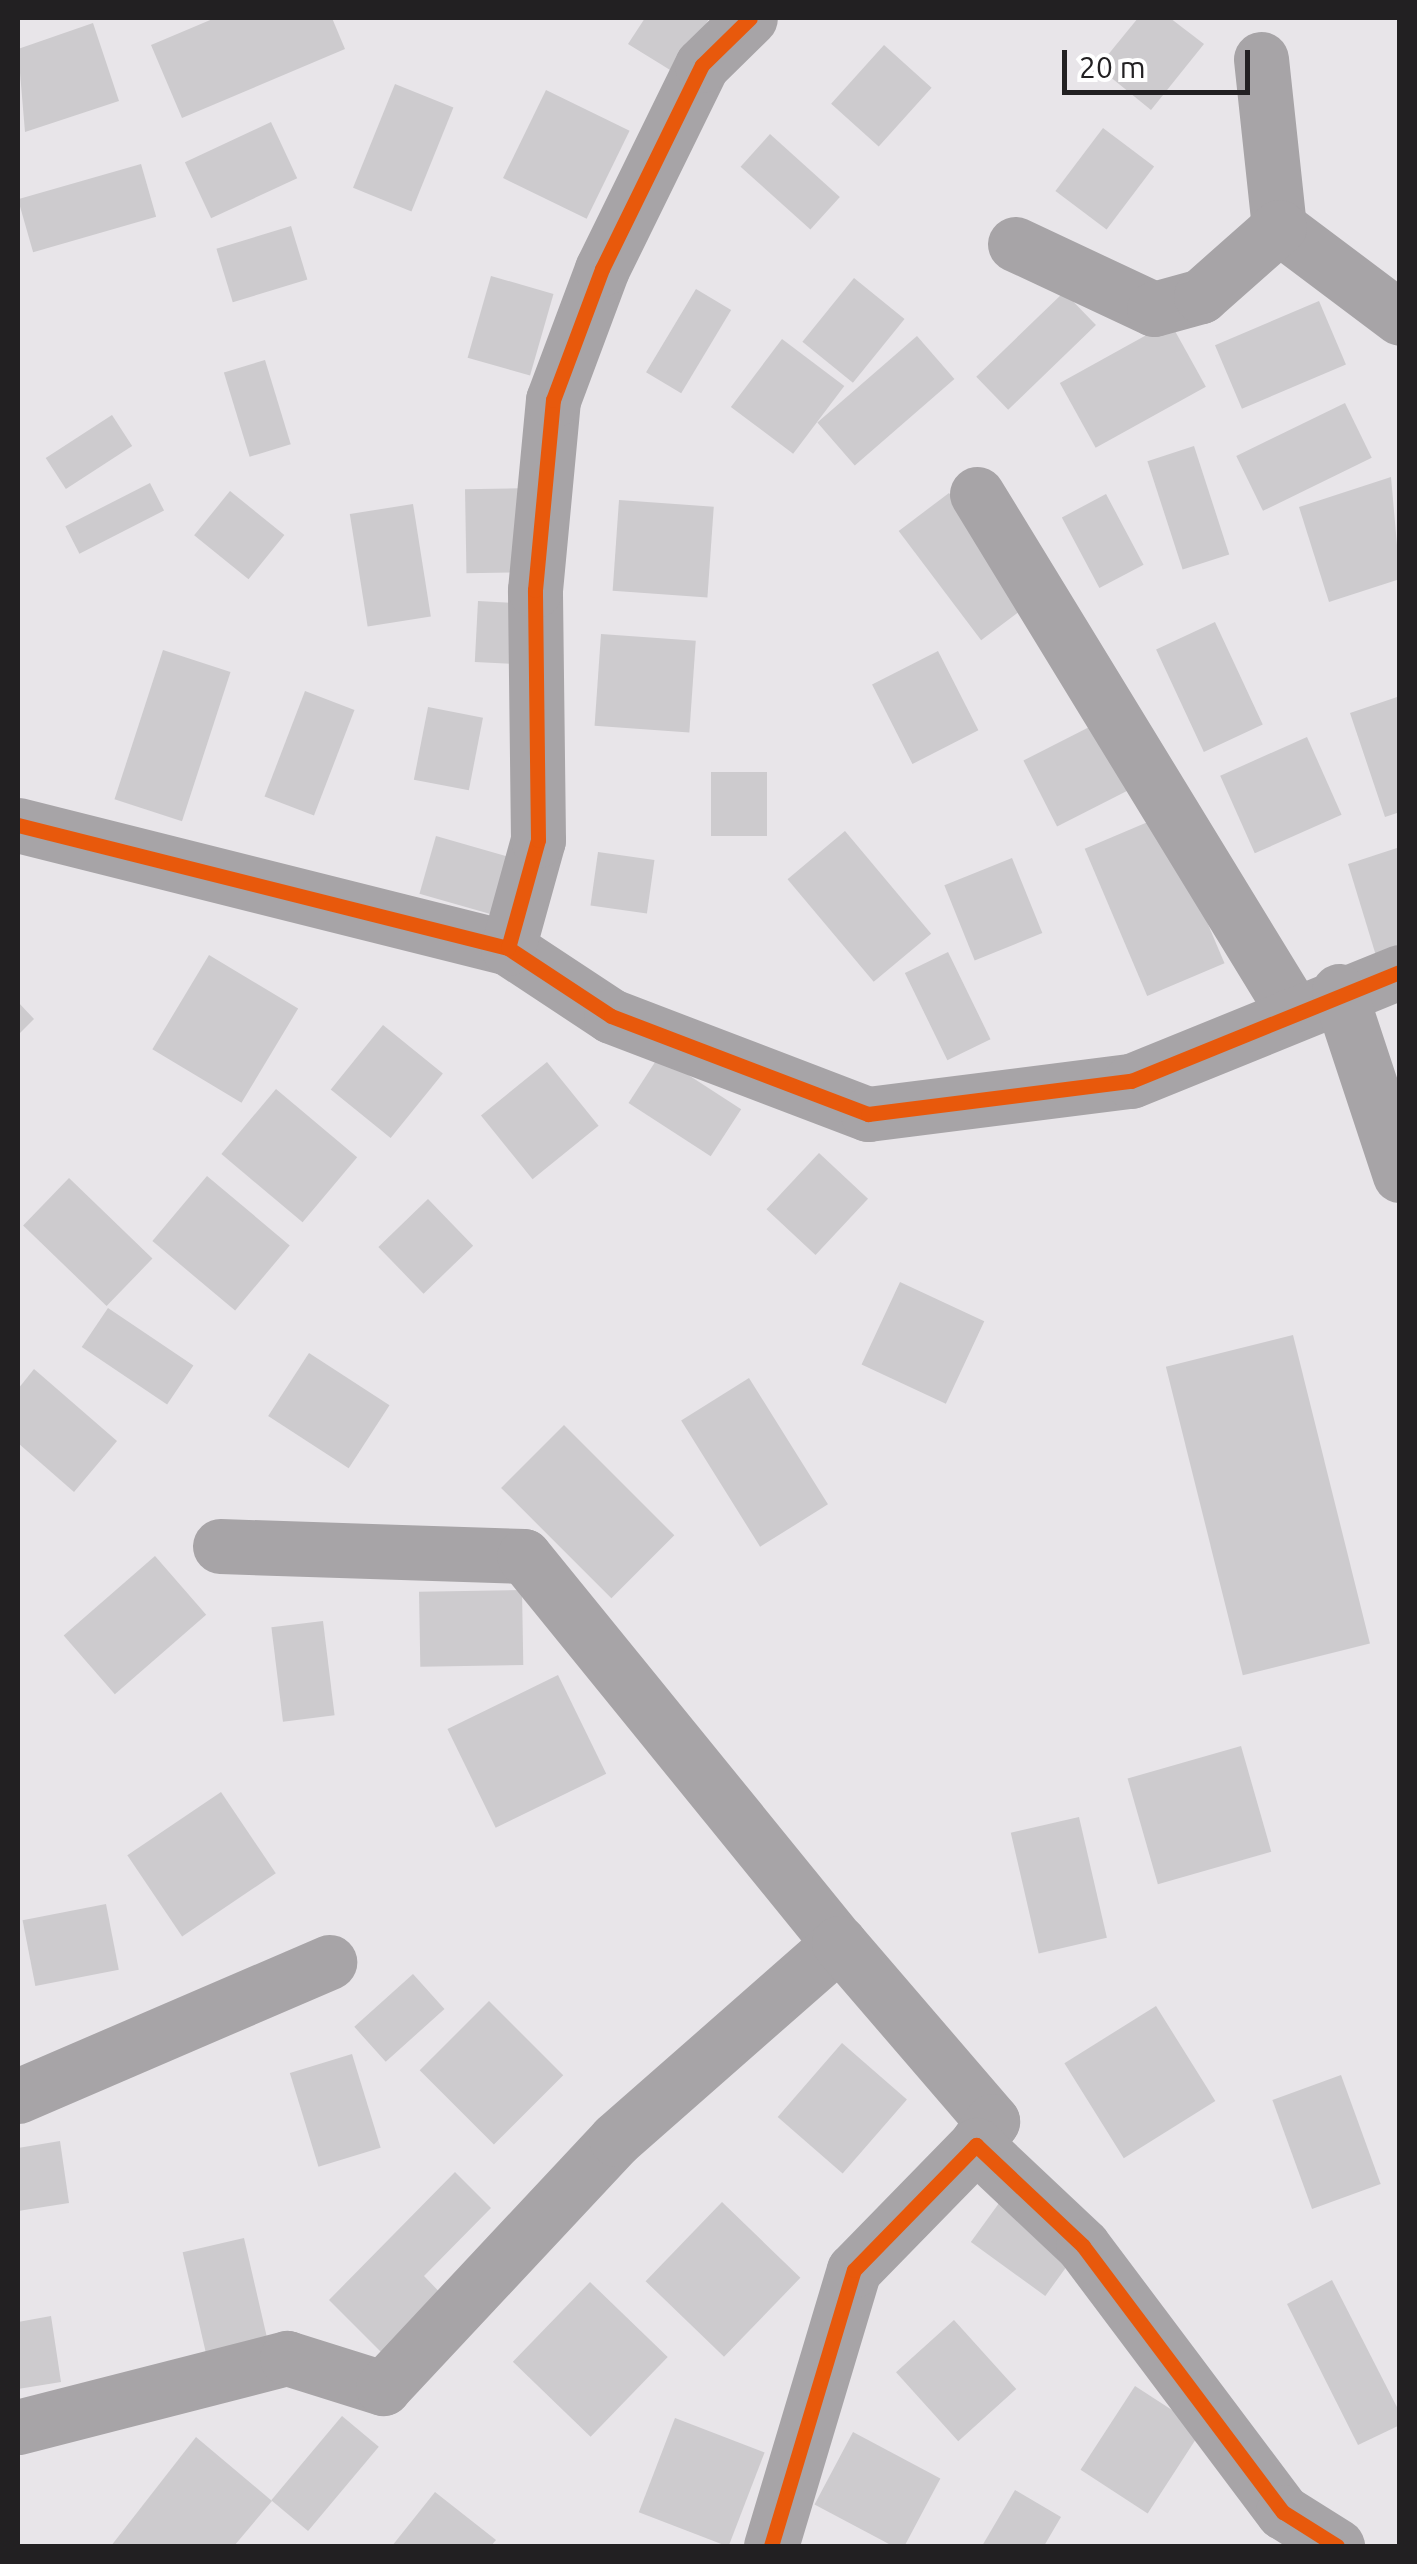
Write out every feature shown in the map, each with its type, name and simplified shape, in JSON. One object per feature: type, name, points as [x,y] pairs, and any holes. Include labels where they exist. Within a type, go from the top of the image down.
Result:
[{"type":"street","points":[[508,948],[538,840],[535,590],[553,400],[602,269],[702,65],[750,18]]},
{"type":"street","points":[[1261,59],[1279,226],[1400,318]]},
{"type":"street","points":[[1015,244],[1154,308],[1201,296],[1279,226]]},
{"type":"street","points":[[977,494],[1316,1001],[1400,1175]]},
{"type":"street","points":[[18,825],[508,948],[610,1016],[868,1114],[1131,1081],[1316,1001],[1400,972]]},
{"type":"street","points":[[220,1546],[524,1556],[839,1943],[992,2121],[976,2146],[854,2270],[771,2546]]},
{"type":"street","points":[[18,2427],[287,2358],[383,2388],[616,2139],[839,1943]]},
{"type":"street","points":[[18,2096],[329,1962]]},
{"type":"street","points":[[976,2146],[1083,2246],[1284,2512],[1338,2546]]},
{"type":"building","points":[[215,18],[332,18],[345,49],[182,118],[151,45]]},
{"type":"building","points":[[645,18],[709,19],[675,73],[628,44]]},
{"type":"building","points":[[1138,18],[1170,18],[1204,44],[1151,110],[1098,67]]},
{"type":"building","points":[[93,23],[119,101],[25,132],[18,49]]},
{"type":"building","points":[[884,45],[932,88],[879,147],[831,104]]},
{"type":"building","points":[[395,84],[453,108],[411,211],[353,188]]},
{"type":"building","points":[[546,90],[630,131],[587,219],[503,178]]},
{"type":"building","points":[[271,122],[297,178],[211,218],[185,162]]},
{"type":"building","points":[[1103,128],[1154,167],[1107,230],[1055,191]]},
{"type":"building","points":[[770,134],[840,197],[810,230],[741,167]]},
{"type":"building","points":[[141,164],[156,217],[33,252],[18,199]]},
{"type":"building","points":[[291,226],[307,280],[233,302],[216,249]]},
{"type":"building","points":[[491,276],[553,294],[530,376],[468,358]]},
{"type":"building","points":[[854,278],[905,319],[853,383],[802,342]]},
{"type":"building","points":[[696,289],[731,310],[681,393],[646,372]]},
{"type":"building","points":[[1064,292],[1096,325],[1008,410],[976,377]]},
{"type":"building","points":[[1319,301],[1346,365],[1242,409],[1215,345]]},
{"type":"building","points":[[1170,322],[1206,387],[1096,448],[1060,383]]},
{"type":"building","points":[[917,336],[954,379],[855,466],[817,423]]},
{"type":"building","points":[[782,339],[844,386],[793,454],[731,407]]},
{"type":"building","points":[[265,360],[291,444],[250,457],[224,373]]},
{"type":"building","points":[[1345,403],[1372,458],[1263,511],[1236,456]]},
{"type":"building","points":[[112,415],[132,446],[66,489],[46,458]]},
{"type":"building","points":[[1194,446],[1229,554],[1183,570],[1147,461]]},
{"type":"building","points":[[1391,477],[1400,579],[1329,602],[1299,507]]},
{"type":"building","points":[[150,483],[164,511],[79,554],[65,526]]},
{"type":"building","points":[[534,488],[535,572],[466,573],[465,489]]},
{"type":"building","points":[[230,491],[284,535],[249,579],[194,535]]},
{"type":"building","points":[[949,493],[1031,602],[981,640],[899,531]]},
{"type":"building","points":[[1106,494],[1144,565],[1099,588],[1062,517]]},
{"type":"building","points":[[619,500],[714,507],[707,597],[613,591]]},
{"type":"building","points":[[413,504],[431,617],[368,627],[350,514]]},
{"type":"building","points":[[478,601],[530,604],[527,665],[475,662]]},
{"type":"building","points":[[1215,622],[1263,724],[1204,752],[1156,649]]},
{"type":"building","points":[[601,634],[696,641],[689,732],[595,726]]},
{"type":"building","points":[[163,650],[231,672],[182,821],[114,799]]},
{"type":"building","points":[[938,651],[978,730],[912,764],[872,685]]},
{"type":"building","points":[[305,691],[354,710],[314,815],[265,796]]},
{"type":"building","points":[[1400,696],[1400,812],[1385,817],[1350,713]]},
{"type":"building","points":[[428,707],[483,718],[469,790],[414,780]]},
{"type":"building","points":[[1109,717],[1143,783],[1057,827],[1023,761]]},
{"type":"building","points":[[1307,737],[1342,815],[1255,853],[1220,776]]},
{"type":"building","points":[[711,772],[767,772],[767,836],[711,836]]},
{"type":"building","points":[[1162,816],[1225,963],[1147,996],[1085,849]]},
{"type":"building","points":[[845,831],[931,934],[874,982],[788,879]]},
{"type":"building","points":[[436,836],[523,861],[507,919],[419,894]]},
{"type":"building","points":[[1400,847],[1400,952],[1377,959],[1348,864]]},
{"type":"building","points":[[598,852],[654,860],[647,913],[590,905]]},
{"type":"building","points":[[1012,858],[1042,933],[975,960],[944,885]]},
{"type":"building","points":[[948,952],[991,1039],[947,1060],[905,973]]},
{"type":"building","points":[[209,955],[298,1009],[241,1103],[152,1049]]},
{"type":"building","points":[[18,1002],[34,1019],[18,1035]]},
{"type":"building","points":[[383,1025],[443,1073],[391,1138],[331,1090]]},
{"type":"building","points":[[659,1056],[741,1109],[711,1156],[629,1103]]},
{"type":"building","points":[[547,1062],[599,1126],[533,1179],[481,1115]]},
{"type":"building","points":[[276,1089],[357,1157],[303,1222],[221,1154]]},
{"type":"building","points":[[819,1153],[868,1199],[815,1255],[766,1209]]},
{"type":"building","points":[[207,1176],[290,1245],[235,1311],[152,1241]]},
{"type":"building","points":[[69,1178],[152,1259],[107,1306],[23,1225]]},
{"type":"building","points":[[428,1199],[473,1246],[424,1294],[378,1247]]},
{"type":"building","points":[[900,1282],[984,1321],[946,1404],[862,1364]]},
{"type":"building","points":[[108,1308],[193,1366],[167,1405],[82,1347]]},
{"type":"building","points":[[1293,1335],[1370,1644],[1243,1675],[1166,1367]]},
{"type":"building","points":[[309,1353],[390,1405],[349,1468],[268,1416]]},
{"type":"building","points":[[34,1369],[117,1441],[74,1492],[18,1443],[18,1389]]},
{"type":"building","points":[[749,1378],[828,1504],[760,1547],[681,1420]]},
{"type":"building","points":[[564,1425],[674,1535],[611,1598],[501,1488]]},
{"type":"building","points":[[155,1556],[206,1615],[115,1694],[64,1635]]},
{"type":"building","points":[[522,1590],[523,1665],[420,1667],[419,1592]]},
{"type":"building","points":[[323,1621],[335,1715],[283,1722],[271,1627]]},
{"type":"building","points":[[558,1675],[606,1774],[496,1828],[447,1729]]},
{"type":"building","points":[[1241,1746],[1271,1852],[1158,1884],[1128,1779]]},
{"type":"building","points":[[221,1792],[276,1873],[182,1936],[127,1855]]},
{"type":"building","points":[[1079,1817],[1107,1938],[1039,1954],[1011,1833]]},
{"type":"building","points":[[106,1904],[119,1970],[35,1986],[23,1920]]},
{"type":"building","points":[[413,1974],[444,2009],[386,2062],[354,2027]]},
{"type":"building","points":[[489,2001],[563,2075],[494,2145],[420,2070]]},
{"type":"building","points":[[1156,2006],[1215,2101],[1124,2158],[1064,2063]]},
{"type":"building","points":[[842,2043],[907,2099],[843,2173],[778,2117]]},
{"type":"building","points":[[352,2054],[381,2148],[318,2167],[290,2073]]},
{"type":"building","points":[[1341,2075],[1381,2184],[1312,2209],[1272,2100]]},
{"type":"building","points":[[60,2141],[69,2203],[18,2211],[18,2148]]},
{"type":"building","points":[[455,2172],[491,2208],[424,2276],[451,2304],[392,2363],[329,2300]]},
{"type":"building","points":[[1002,2199],[1076,2253],[1045,2296],[971,2242]]},
{"type":"building","points":[[722,2202],[800,2278],[724,2357],[646,2281]]},
{"type":"building","points":[[244,2238],[269,2345],[207,2359],[183,2252]]},
{"type":"building","points":[[1332,2280],[1400,2413],[1400,2425],[1358,2445],[1287,2304]]},
{"type":"building","points":[[590,2282],[668,2357],[591,2437],[513,2362]]},
{"type":"building","points":[[51,2316],[61,2382],[18,2389],[18,2322]]},
{"type":"building","points":[[954,2320],[1016,2389],[958,2441],[896,2372]]},
{"type":"building","points":[[1135,2386],[1202,2430],[1148,2513],[1081,2470]]},
{"type":"building","points":[[342,2416],[379,2447],[308,2531],[271,2500]]},
{"type":"building","points":[[675,2418],[765,2452],[729,2546],[639,2512]]},
{"type":"building","points":[[853,2432],[940,2478],[905,2546],[893,2546],[815,2504]]},
{"type":"building","points":[[196,2437],[272,2501],[234,2546],[111,2546]]},
{"type":"building","points":[[1015,2490],[1061,2517],[1044,2546],[982,2546]]},
{"type":"building","points":[[435,2492],[496,2540],[491,2546],[392,2546]]},
{"type":"cycle path","points":[[508,948],[538,840],[535,590],[553,400],[602,269],[702,65],[750,18]]},
{"type":"cycle path","points":[[18,825],[508,948],[611,1016],[868,1114],[1131,1081],[1400,972]]},
{"type":"cycle path","points":[[771,2546],[854,2270],[976,2145],[1083,2246],[1283,2512],[1337,2546]]}]
